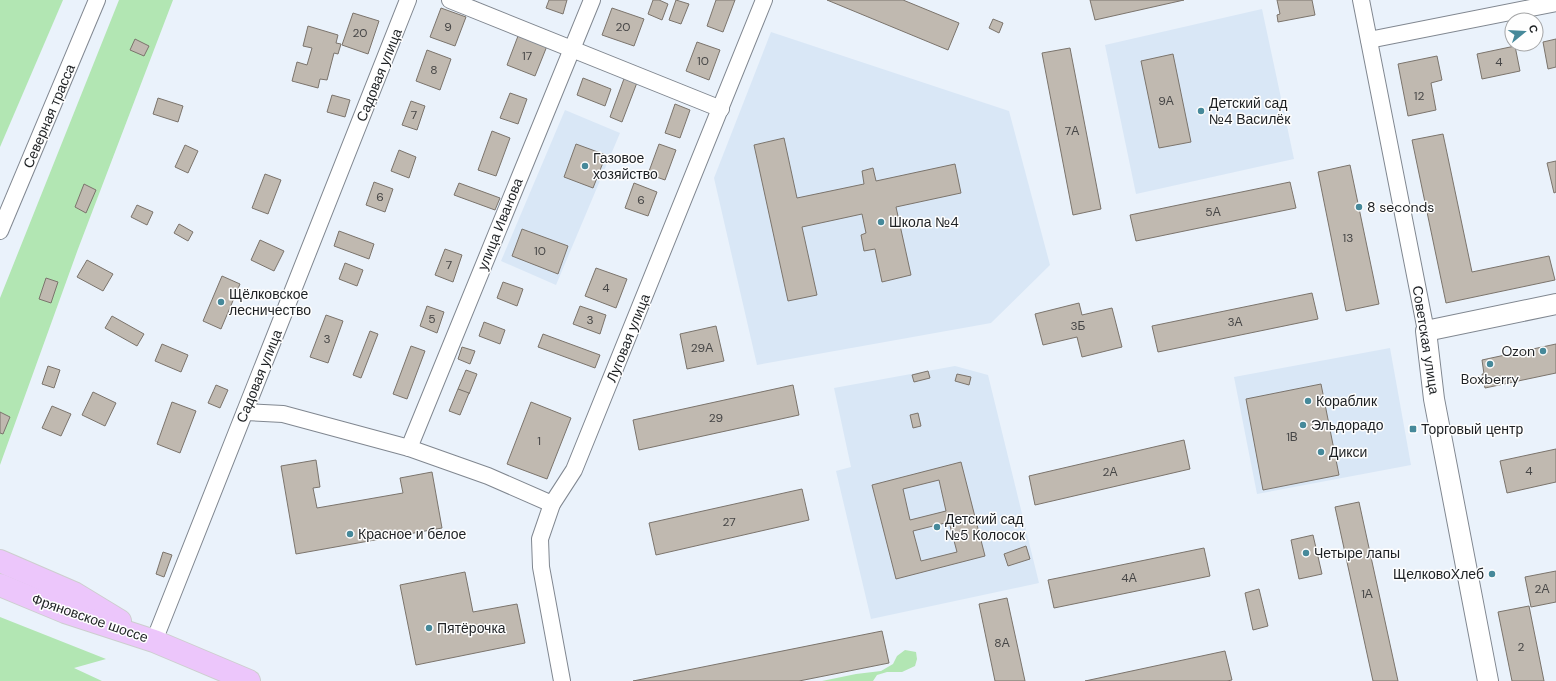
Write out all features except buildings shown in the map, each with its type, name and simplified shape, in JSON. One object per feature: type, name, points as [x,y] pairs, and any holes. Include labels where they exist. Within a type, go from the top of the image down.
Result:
[{"type":"main road","name":"Фряновское шоссе","points":[[0,561],[74,593],[154,641]]},
{"type":"main road","name":"Фряновское шоссе","points":[[0,585],[65,612],[154,641]]},
{"type":"main road","points":[[154,641],[249,681]]},
{"type":"street","name":"Северная трасса","points":[[0,232],[97,0]]},
{"type":"street","name":"Садовая улица","points":[[154,641],[408,0]]},
{"type":"street","points":[[450,0],[721,109]]},
{"type":"street","name":"улица Иванова","points":[[409,448],[592,0]]},
{"type":"street","name":"Луговая улица","points":[[562,681],[541,567],[540,540],[552,504],[574,470],[764,0]]},
{"type":"street","name":"Советская улица","points":[[1361,0],[1426,331],[1434,399],[1488,681]]},
{"type":"street","points":[[1370,40],[1556,3]]},
{"type":"street","points":[[1426,331],[1556,304]]},
{"type":"street","points":[[245,412],[282,414],[409,448],[488,476],[552,504]]},
{"type":"shaded area","name":"Детский сад №4 Василёк","points":[[1262,9],[1294,159],[1136,194],[1105,45]]},
{"type":"shaded area","name":"Школа №4","points":[[771,32],[1009,111],[1050,265],[991,323],[757,365],[714,178]]},
{"type":"shaded area","points":[[565,110],[620,133],[556,285],[501,261]]},
{"type":"shaded area","points":[[1390,348],[1411,465],[1257,494],[1234,377]]},
{"type":"shaded area","name":"Детский сад №5 Колосок","points":[[955,366],[988,375],[1039,583],[871,619],[836,471],[851,467],[834,388]]},
{"type":"green space","points":[[0,0],[63,0],[0,147]]},
{"type":"green space","points":[[119,0],[173,0],[78,249],[0,465],[0,298]]},
{"type":"green space","points":[[0,617],[106,659],[74,668],[102,681],[0,681]]},
{"type":"green space","points":[[905,650],[916,652],[917,659],[915,666],[902,672],[887,672],[877,675],[873,681],[822,681],[856,674],[881,671],[893,664],[897,656]]},
{"type":"place","name":"Детский сад №4 Василёк","points":[[1201,111]]},
{"type":"place","name":"Газовое хозяйство","points":[[585,166]]},
{"type":"place","name":"8 seconds","points":[[1359,207]]},
{"type":"place","name":"Школа №4","points":[[881,222]]},
{"type":"place","name":"Щёлковское лесничество","points":[[221,302]]},
{"type":"place","name":"Ozon","points":[[1543,351]]},
{"type":"place","name":"Boxberry","points":[[1490,364]]},
{"type":"place","name":"Кораблик","points":[[1308,401]]},
{"type":"place","name":"Эльдорадо","points":[[1303,425]]},
{"type":"place","name":"Торговый центр","points":[[1413,429]]},
{"type":"place","name":"Дикси","points":[[1321,452]]},
{"type":"place","name":"Детский сад №5 Колосок","points":[[937,527]]},
{"type":"place","name":"Красное и белое","points":[[350,534]]},
{"type":"place","name":"Четыре лапы","points":[[1306,553]]},
{"type":"place","name":"ЩелковоХлеб","points":[[1492,574]]},
{"type":"place","name":"Пятёрочка","points":[[429,628]]}]
